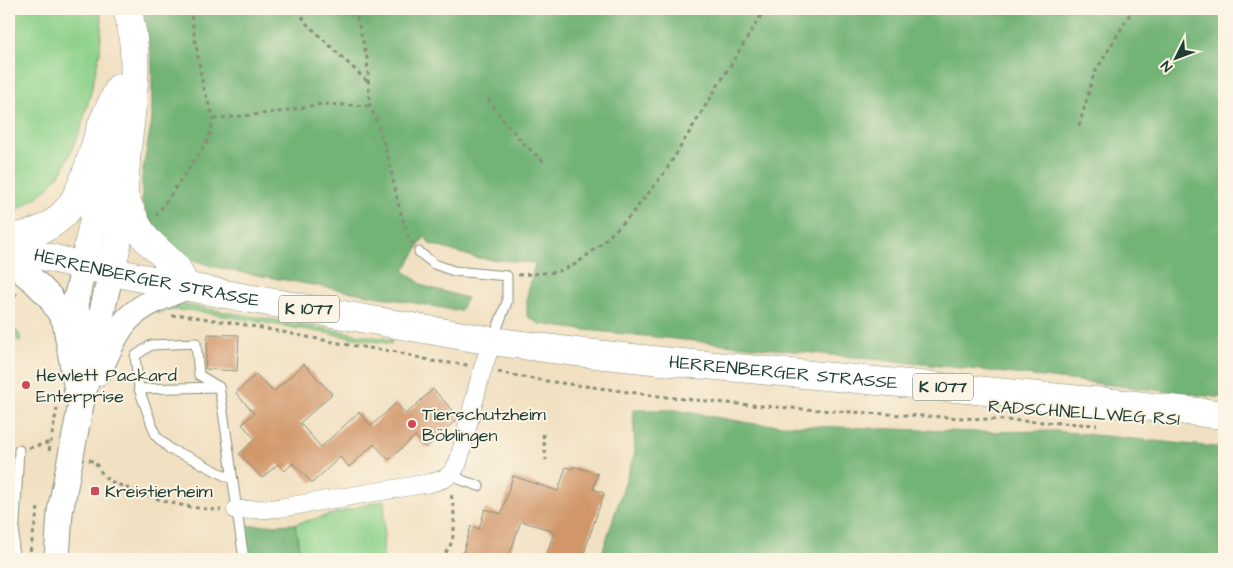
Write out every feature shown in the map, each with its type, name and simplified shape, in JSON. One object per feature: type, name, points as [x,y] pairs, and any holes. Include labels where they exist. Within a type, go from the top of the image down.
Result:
[{"type":"main road","points":[[84,266],[120,88],[121,41],[115,9]]},
{"type":"main road","points":[[111,272],[122,218],[124,174],[134,76],[132,31],[126,9]]},
{"type":"main road","points":[[9,237],[30,234],[50,226],[68,211],[82,186],[101,128],[120,88]]},
{"type":"main road","points":[[124,197],[146,239],[176,267],[186,287]]},
{"type":"main road","name":"HERRENBERGER STRASSE","points":[[9,248],[186,287],[492,342],[662,362],[1126,404],[1224,415]]},
{"type":"street","points":[[9,261],[50,297],[65,321],[70,403]]},
{"type":"street","points":[[70,403],[76,299],[84,266]]},
{"type":"street","points":[[57,559],[60,512],[57,449],[111,272]]},
{"type":"street","points":[[70,403],[131,316],[154,301],[186,287]]},
{"type":"street","points":[[236,510],[272,508],[430,484],[449,476],[458,463],[481,374],[492,342]]},
{"type":"lane","points":[[419,252],[434,264],[454,271],[507,276],[507,302],[492,342]]},
{"type":"lane","points":[[219,387],[199,375],[196,343],[150,345],[135,356],[139,389],[156,436],[171,450],[191,458],[233,480]]},
{"type":"lane","points":[[139,389],[219,387]]},
{"type":"lane","points":[[219,387],[244,559]]},
{"type":"lane","points":[[13,559],[19,450]]},
{"type":"lane","points":[[449,476],[479,486]]},
{"type":"path","points":[[146,239],[154,219],[207,142],[214,120],[203,87],[190,9]]},
{"type":"path","points":[[298,9],[306,23],[369,83]]},
{"type":"path","points":[[355,9],[367,58],[370,106],[389,160],[405,227],[410,240],[419,252]]},
{"type":"path","points":[[507,276],[556,272],[576,264],[599,246],[630,216],[665,172],[765,9]]},
{"type":"path","points":[[1079,126],[1094,74],[1133,9]]},
{"type":"path","points":[[488,99],[524,144],[544,162]]},
{"type":"path","points":[[214,120],[279,112],[321,104],[370,106]]},
{"type":"path","points":[[166,318],[183,315],[397,352],[432,361],[468,365]]},
{"type":"path","name":"RADSCHNELLWEG RS1","points":[[494,371],[637,394],[728,403],[834,411],[1103,425]]},
{"type":"path","points":[[57,449],[70,403]]},
{"type":"path","points":[[543,434],[546,460]]},
{"type":"path","points":[[19,450],[57,449],[95,462],[106,477],[142,494],[203,508],[236,510]]},
{"type":"path","points":[[440,559],[449,548],[453,538],[455,517],[449,476]]},
{"type":"path","points":[[30,559],[39,506]]},
{"type":"green space","points":[[9,9],[96,9],[102,19],[100,52],[90,96],[80,131],[63,170],[45,191],[12,214],[9,214]]},
{"type":"green space","points":[[143,9],[1224,9],[1224,398],[990,371],[539,324],[527,316],[527,296],[535,263],[476,258],[430,244],[425,236],[404,271],[424,286],[467,298],[460,311],[228,270],[191,259],[174,248],[160,235],[142,204],[142,175],[152,120],[152,62]]},
{"type":"green space","points":[[177,305],[392,340],[391,344],[189,310],[165,311],[157,314],[155,309]]},
{"type":"green space","points":[[9,327],[18,332],[20,342],[14,336],[9,340]]},
{"type":"green space","points":[[633,410],[675,410],[755,424],[977,432],[1055,431],[1224,448],[1224,559],[600,559],[635,452]]},
{"type":"green space","points":[[385,500],[383,559],[301,559],[295,524]]},
{"type":"green space","points":[[295,524],[301,559],[246,559],[241,526]]},
{"type":"building","points":[[208,334],[239,335],[237,371],[205,369]]},
{"type":"building","name":"Tierschutzheim Böblingen","points":[[304,364],[332,394],[300,423],[321,447],[359,412],[371,426],[396,403],[406,414],[433,389],[459,417],[426,448],[415,436],[389,460],[374,444],[349,467],[340,457],[312,483],[293,463],[285,471],[278,464],[262,478],[239,454],[255,439],[242,424],[254,413],[236,393],[256,374],[273,392]]},
{"type":"building","points":[[574,466],[598,474],[593,489],[604,493],[582,559],[545,559],[554,532],[521,521],[508,559],[461,559],[471,526],[479,529],[485,509],[501,514],[513,476],[558,491],[566,467],[573,469]]},
{"type":"place","name":"Hewlett Packard Enterprise","points":[[26,385]]},
{"type":"place","name":"Tierschutzheim Böblingen","points":[[412,424]]},
{"type":"place","name":"Kreistierheim","points":[[95,491]]}]
